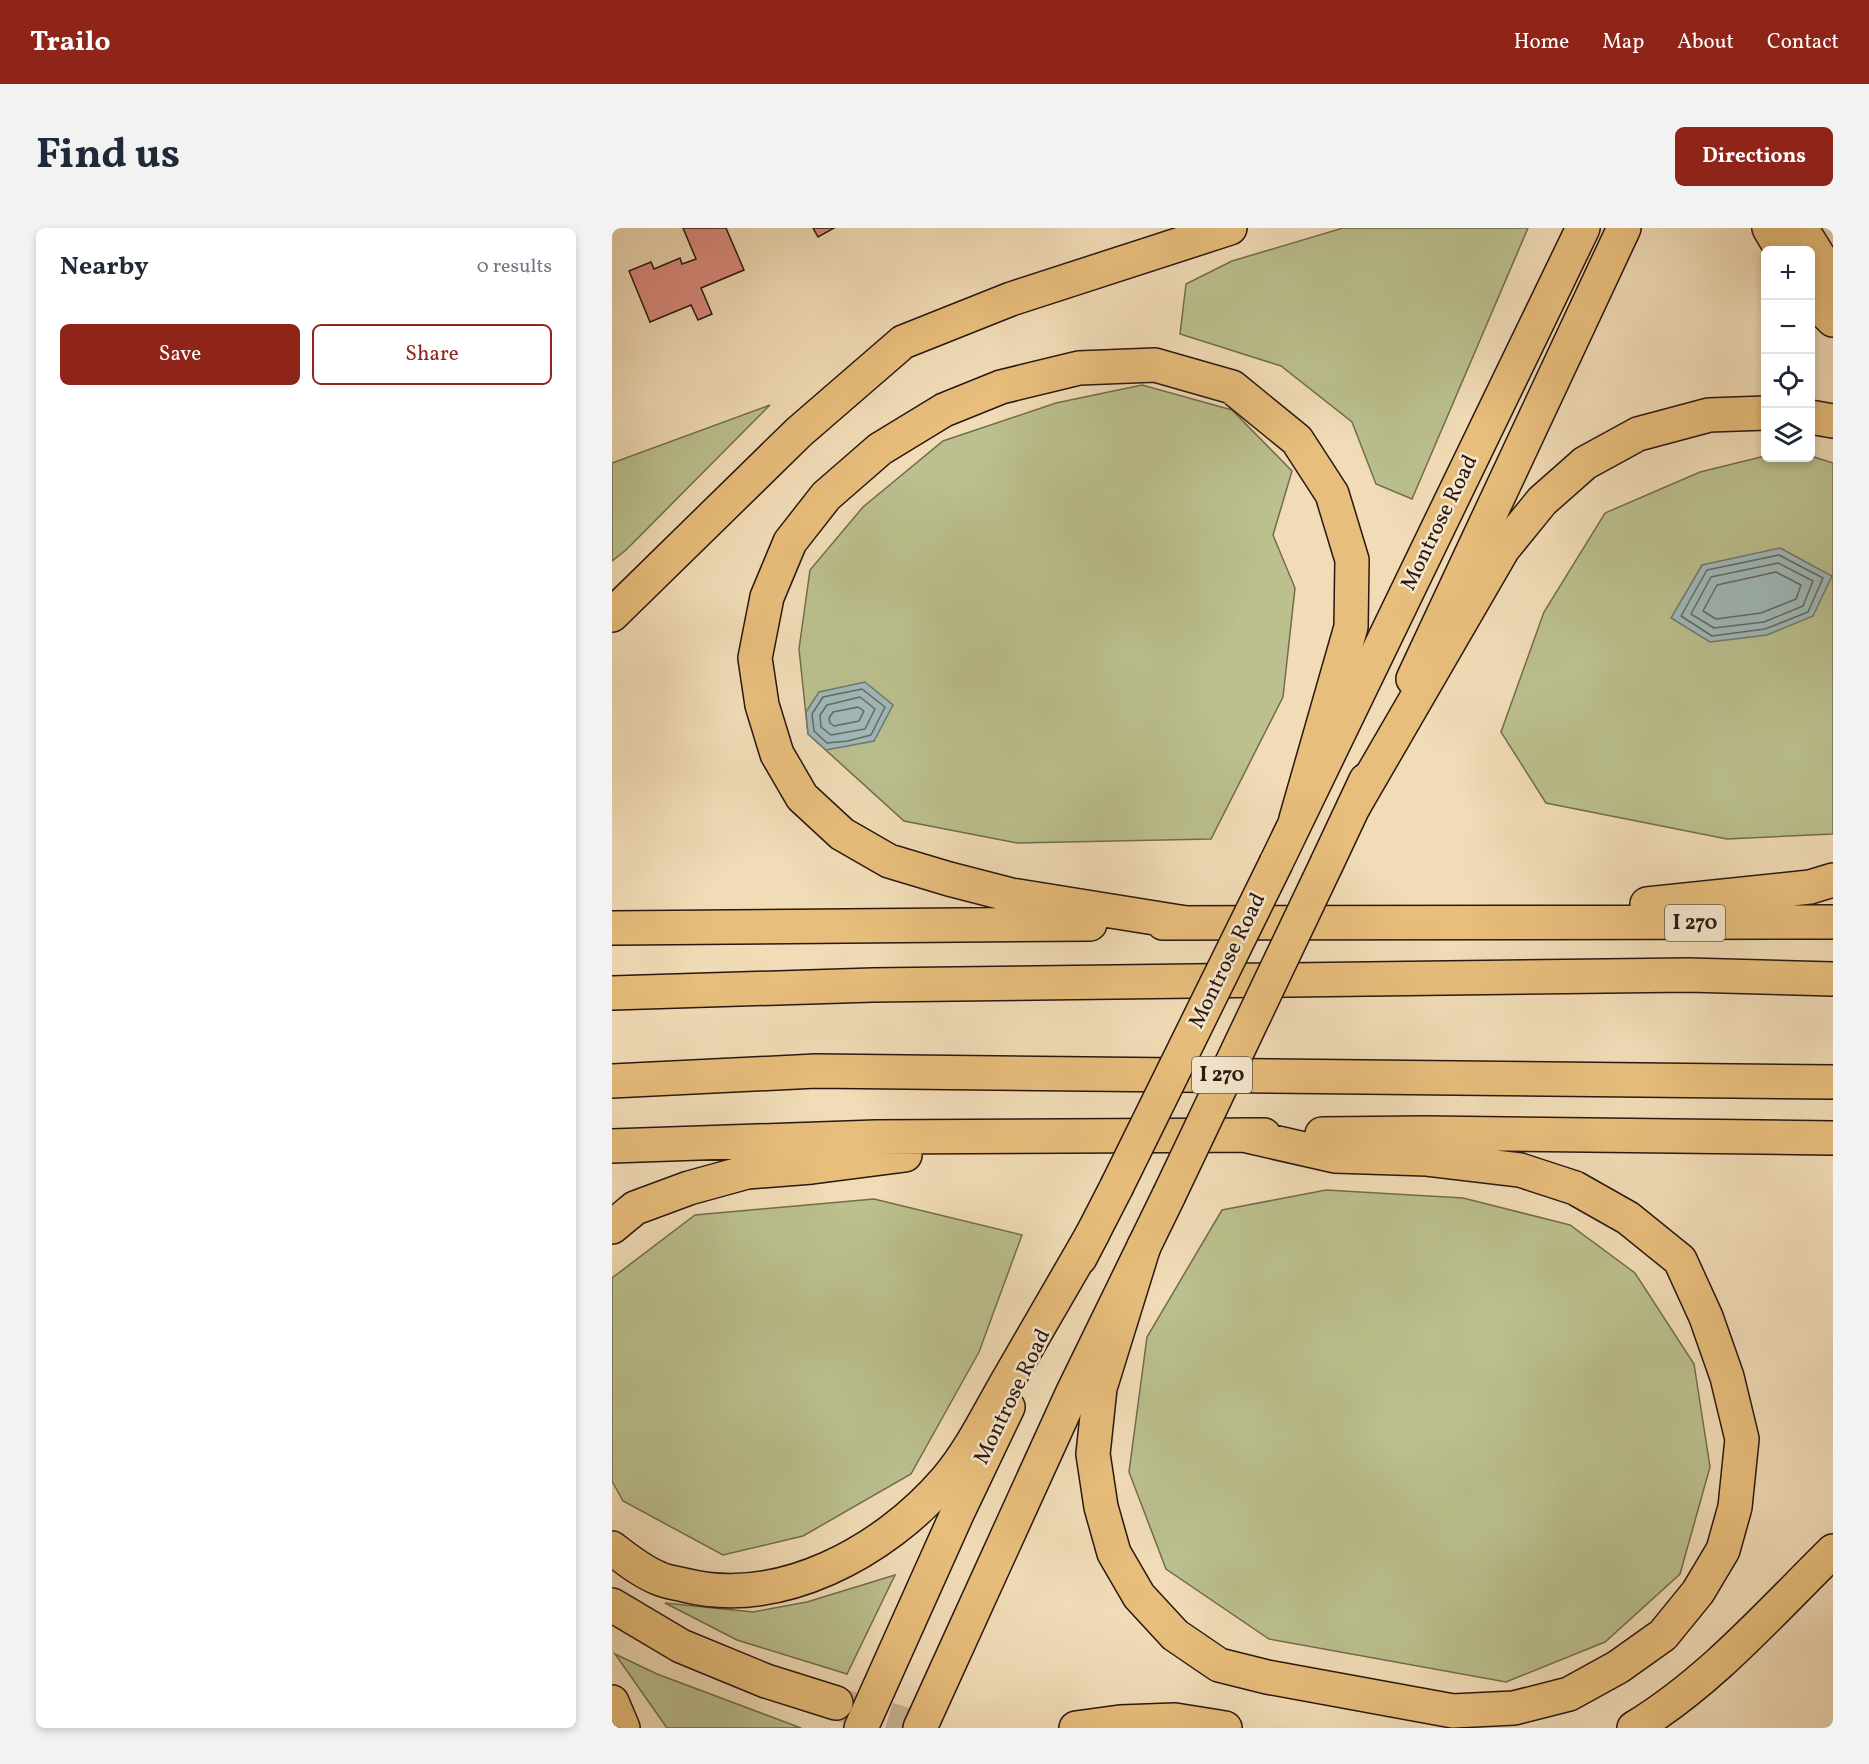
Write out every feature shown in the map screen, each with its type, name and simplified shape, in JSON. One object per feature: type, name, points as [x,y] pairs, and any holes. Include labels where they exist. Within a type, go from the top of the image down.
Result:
[{"type":"main road","points":[[612,615],[799,432],[903,342],[1011,299],[1230,228]]},
{"type":"main road","name":"Montrose Road","points":[[861,1728],[957,1514],[1092,1233],[1276,863],[1583,228]]},
{"type":"main road","name":"Montrose Road","points":[[920,1728],[1072,1394],[1354,806],[1624,228]]},
{"type":"main road","points":[[1769,228],[1780,246]]},
{"type":"main road","points":[[1801,228],[1833,279]]},
{"type":"main road","points":[[1815,298],[1833,320]]},
{"type":"main road","points":[[1186,923],[1011,895],[889,861],[842,834],[802,797],[777,754],[762,705],[755,658],[767,597],[790,542],[826,496],[880,449],[944,410],[1001,387],[1079,368],[1155,365],[1232,387],[1297,440],[1332,494],[1352,560],[1351,627],[1296,819]]},
{"type":"main road","points":[[1354,806],[1503,549],[1542,501],[1585,463],[1638,434],[1709,415],[1761,413]]},
{"type":"main road","points":[[1815,418],[1833,421]]},
{"type":"main road","points":[[1557,923],[1639,905],[1810,887],[1833,880]]},
{"type":"main road","name":"I 270","points":[[612,928],[1186,923],[1833,922]]},
{"type":"main road","points":[[612,993],[873,985],[1688,975],[1833,979]]},
{"type":"main road","name":"I 270","points":[[612,1081],[816,1071],[1833,1082]]},
{"type":"main road","points":[[612,1146],[876,1137],[1426,1133],[1833,1138]]},
{"type":"main road","points":[[1144,1246],[1100,1388],[1093,1454],[1101,1507],[1114,1553],[1139,1596],[1175,1635],[1219,1665],[1267,1677],[1453,1711],[1514,1708],[1569,1694],[1618,1667],[1663,1635],[1698,1592],[1723,1550],[1735,1507],[1742,1439],[1728,1377],[1706,1317],[1680,1260],[1628,1218],[1575,1188],[1520,1170],[1427,1159],[1335,1156],[1243,1135]]},
{"type":"main road","points":[[612,1227],[635,1208],[689,1188],[747,1172],[812,1167],[1055,1137]]},
{"type":"main road","points":[[612,1548],[658,1578],[707,1590],[746,1591],[793,1582],[841,1563],[876,1542],[914,1511],[946,1480],[970,1446],[1092,1233]]},
{"type":"main road","points":[[1634,1728],[1703,1679],[1833,1551]]},
{"type":"main road","points":[[612,1605],[681,1646],[766,1681],[836,1703]]},
{"type":"main road","points":[[612,1702],[623,1728]]},
{"type":"main road","points":[[1076,1728],[1120,1722],[1175,1720],[1225,1728]]},
{"type":"green space","points":[[1343,228],[1528,228],[1412,499],[1376,484],[1352,422],[1281,366],[1180,334],[1186,284],[1232,261]]},
{"type":"green space","points":[[1142,385],[1232,410],[1292,471],[1273,535],[1295,588],[1283,697],[1211,839],[1017,843],[904,821],[808,734],[799,649],[810,570],[863,507],[943,441],[1056,403]]},
{"type":"green space","points":[[770,405],[626,550],[612,561],[612,463]]},
{"type":"green space","points":[[1761,457],[1761,462],[1815,462],[1815,457],[1833,463],[1833,834],[1727,839],[1546,803],[1501,732],[1544,612],[1605,513],[1700,472]]},
{"type":"green space","points":[[1326,1190],[1463,1198],[1570,1225],[1635,1273],[1694,1364],[1710,1467],[1680,1574],[1605,1642],[1506,1682],[1269,1639],[1166,1569],[1129,1472],[1147,1337],[1222,1210]]},
{"type":"green space","points":[[874,1199],[1022,1235],[979,1352],[911,1474],[803,1536],[723,1555],[623,1501],[612,1481],[612,1278],[695,1215]]},
{"type":"green space","points":[[895,1575],[847,1674],[737,1640],[665,1603],[753,1612],[807,1602]]},
{"type":"green space","points":[[615,1654],[657,1674],[801,1728],[667,1728]]},
{"type":"water","points":[[1780,548],[1832,576],[1813,616],[1767,635],[1710,642],[1671,618],[1702,565]]},
{"type":"water","points":[[865,682],[893,705],[874,741],[826,750],[808,734],[806,712],[819,692]]},
{"type":"building","points":[[683,228],[726,228],[744,270],[701,288],[712,314],[698,320],[691,305],[650,322],[629,271],[651,262],[654,269],[680,258],[682,264],[696,259]]},
{"type":"building","points":[[813,228],[834,228],[818,237]]},
{"type":"tunnel","points":[[841,1705],[919,1728]]}]
